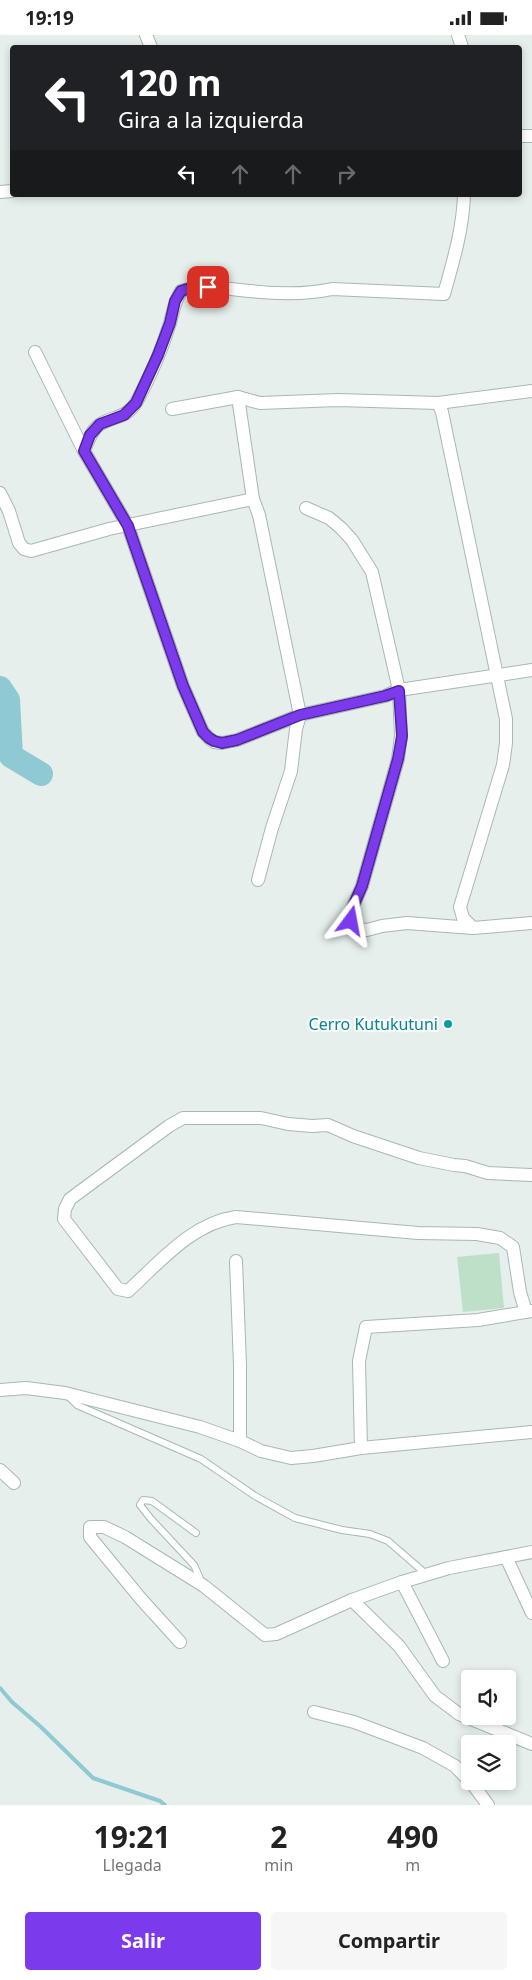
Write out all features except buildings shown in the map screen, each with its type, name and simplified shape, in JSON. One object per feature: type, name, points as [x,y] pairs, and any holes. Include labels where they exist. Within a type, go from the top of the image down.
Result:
[{"type":"street","points":[[84,451],[90,435],[100,424],[124,415],[136,403],[158,355],[170,323],[175,301],[181,291],[197,286],[285,294],[332,289],[444,295],[458,242],[464,210],[464,197]]},
{"type":"street","points":[[35,351],[84,451],[128,526],[183,686],[203,732],[214,741],[222,743],[237,740],[300,715],[385,696],[399,691],[532,669]]},
{"type":"street","points":[[172,409],[238,397],[260,403],[338,400],[438,403],[532,391]]},
{"type":"street","points":[[238,397],[253,499],[259,515],[300,715],[290,771],[258,880]]},
{"type":"street","points":[[438,403],[442,412],[506,719],[506,743],[503,765],[460,907],[463,918],[473,928]]},
{"type":"street","points":[[0,493],[9,511],[19,543],[24,549],[31,551],[128,526],[253,499]]},
{"type":"street","points":[[306,508],[329,518],[341,528],[352,540],[372,572],[399,691],[402,736],[398,759],[362,886],[351,911],[351,921],[358,929],[367,930],[407,923],[473,928],[532,923]]},
{"type":"street","points":[[361,1448],[359,1361],[366,1327],[478,1321],[529,1312],[520,1292],[513,1247],[500,1238],[476,1234],[418,1233],[236,1217],[220,1219],[191,1234],[128,1291],[123,1291],[118,1289],[64,1219],[64,1209],[70,1199],[169,1126],[183,1118],[261,1118],[312,1126],[328,1125],[419,1158],[465,1166],[488,1173],[532,1175]]},
{"type":"street","points":[[236,1261],[240,1365],[240,1441]]},
{"type":"street","points":[[0,1390],[26,1388],[65,1393],[200,1427],[240,1441],[261,1451],[291,1458],[361,1448],[532,1432]]},
{"type":"street","points":[[0,1470],[14,1483]]},
{"type":"street","points":[[180,1642],[140,1599],[90,1537],[90,1527],[104,1527],[125,1537],[204,1586],[265,1635],[276,1635],[352,1600],[402,1582],[449,1568],[532,1552]]},
{"type":"street","points":[[506,1557],[532,1613]]},
{"type":"street","points":[[402,1582],[443,1661]]},
{"type":"street","points":[[352,1600],[399,1646],[435,1696],[459,1715],[532,1744]]},
{"type":"street","points":[[314,1712],[354,1722],[423,1748],[455,1766],[474,1786],[488,1805]]},
{"type":"lane","points":[[65,1393],[77,1405],[201,1459],[255,1496],[295,1518],[370,1535],[388,1541],[427,1575]]},
{"type":"lane","points":[[196,1533],[152,1501],[143,1500],[140,1505],[194,1565],[204,1586]]},
{"type":"green space","points":[[499,1253],[504,1308],[463,1312],[457,1257]]},
{"type":"waterway","points":[[0,688],[8,700],[11,756],[41,774]]},
{"type":"waterway","points":[[0,1688],[12,1702],[41,1727],[93,1778],[160,1801],[165,1805]]},
{"type":"place","name":"Cerro Kutukutuni","points":[[448,1024]]},
{"type":"route","points":[[208,287],[197,286],[181,291],[175,301],[170,323],[158,355],[136,403],[124,415],[100,424],[90,435],[84,451],[128,526],[183,686],[203,732],[209,738],[222,743],[237,740],[300,715],[385,696],[399,691],[402,736],[398,759],[362,886],[351,911],[351,921]]}]
